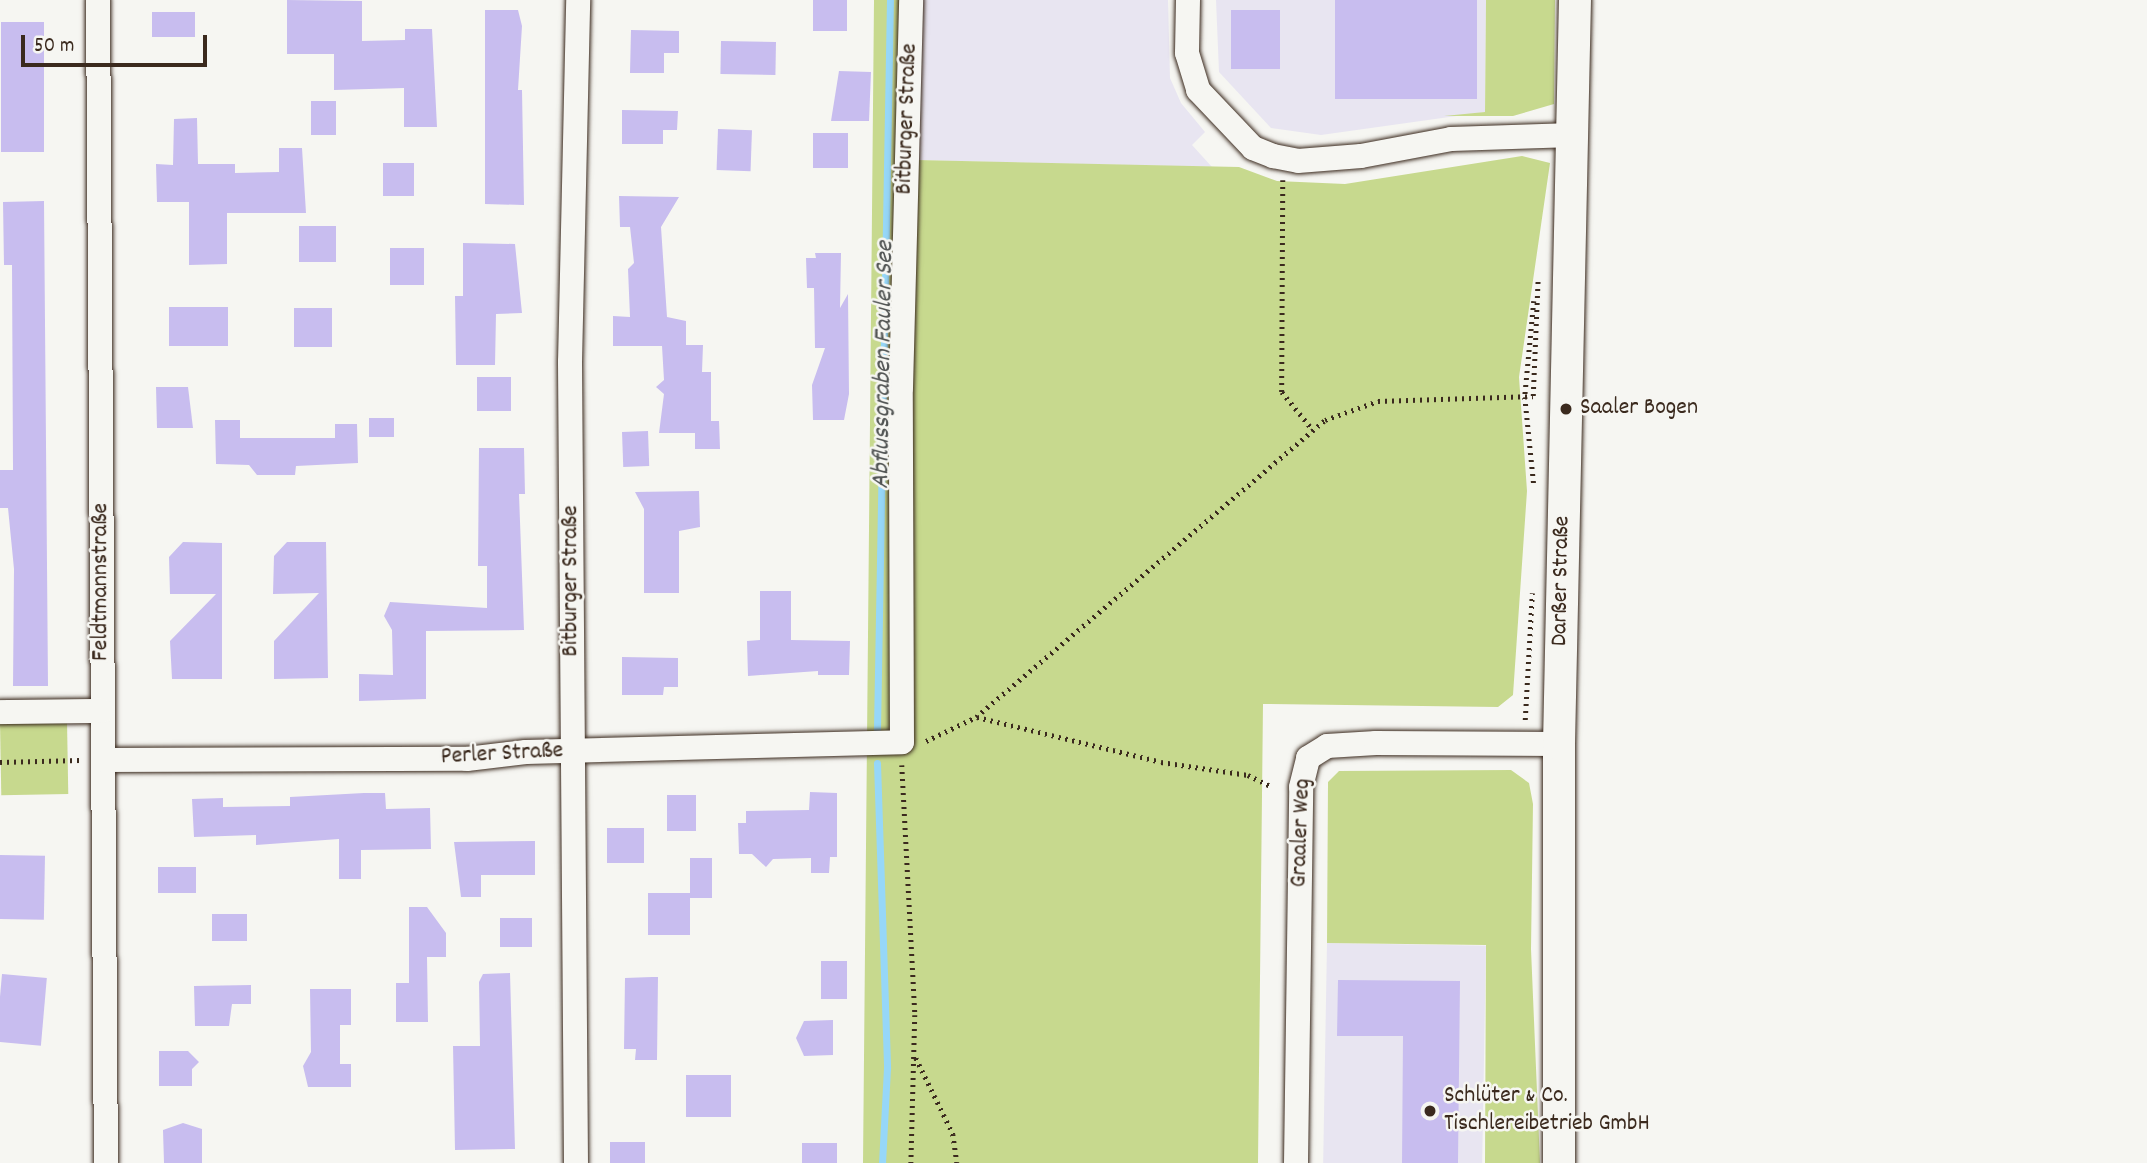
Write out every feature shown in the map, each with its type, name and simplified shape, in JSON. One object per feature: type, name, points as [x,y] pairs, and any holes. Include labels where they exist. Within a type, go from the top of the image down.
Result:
[{"type":"main road","name":"Darßer Straße","points":[[1559,1163],[1559,744],[1575,0]]},
{"type":"street","name":"Feldtmannstraße","points":[[99,0],[106,1163]]},
{"type":"street","name":"Bitburger Straße","points":[[576,1163],[570,362],[578,0]]},
{"type":"street","name":"Bitburger Straße","points":[[902,742],[901,388],[911,0]]},
{"type":"street","points":[[1188,0],[1187,53],[1198,90],[1254,148],[1273,156],[1336,158],[1451,139],[1573,135]]},
{"type":"street","points":[[0,712],[103,711]]},
{"type":"street","name":"Perler Straße","points":[[103,760],[467,759],[573,750],[902,742]]},
{"type":"street","name":"Graaler Weg","points":[[1296,1163],[1301,787],[1308,758],[1327,746],[1376,743],[1559,744]]},
{"type":"path","points":[[1283,177],[1282,393],[1313,430]]},
{"type":"path","points":[[911,1163],[915,1056],[902,742],[920,743],[976,717],[1313,430],[1353,406],[1378,401],[1533,397],[1538,279]]},
{"type":"path","points":[[1525,397],[1535,499]]},
{"type":"path","points":[[1526,666],[1532,587]]},
{"type":"path","points":[[976,717],[1161,762],[1248,775],[1271,786]]},
{"type":"path","points":[[0,762],[103,760]]},
{"type":"path","points":[[915,1056],[953,1134],[957,1163]]},
{"type":"shaded area","points":[[919,0],[1168,0],[1170,78],[1181,103],[1205,132],[1192,145],[1212,167],[915,160]]},
{"type":"shaded area","points":[[1216,0],[1486,0],[1485,112],[1321,135],[1271,128],[1219,72]]},
{"type":"shaded area","points":[[1327,943],[1486,946],[1482,1163],[1323,1163]]},
{"type":"green space","points":[[874,0],[919,0],[916,160],[1239,167],[1277,181],[1345,184],[1522,156],[1550,163],[1519,377],[1527,491],[1513,695],[1498,707],[1263,704],[1258,1163],[863,1163]]},
{"type":"green space","points":[[1486,0],[1555,0],[1554,104],[1513,116],[1444,116],[1485,112]]},
{"type":"green space","points":[[67,721],[68,794],[1,795],[0,722]]},
{"type":"green space","points":[[1511,770],[1529,783],[1533,804],[1531,949],[1540,1163],[1485,1163],[1486,945],[1327,943],[1328,782],[1339,771]]},
{"type":"building","points":[[287,0],[362,1],[362,41],[405,40],[405,29],[432,29],[437,127],[404,127],[404,88],[334,90],[334,54],[287,54]]},
{"type":"building","points":[[813,0],[847,0],[847,31],[813,31]]},
{"type":"building","points":[[1335,0],[1477,0],[1477,99],[1335,99]]},
{"type":"building","points":[[485,10],[518,10],[522,26],[518,90],[522,90],[524,205],[485,204]]},
{"type":"building","points":[[1231,10],[1280,10],[1280,69],[1231,69]]},
{"type":"building","points":[[152,12],[195,12],[195,37],[152,37]]},
{"type":"building","points":[[1,22],[44,22],[44,152],[1,152]]},
{"type":"building","points":[[631,30],[679,31],[679,53],[664,53],[664,73],[630,73]]},
{"type":"building","points":[[721,41],[776,42],[775,75],[720,74]]},
{"type":"building","points":[[839,71],[871,72],[869,121],[831,121]]},
{"type":"building","points":[[311,101],[336,101],[336,135],[311,135]]},
{"type":"building","points":[[622,110],[678,111],[677,130],[663,130],[663,144],[622,144]]},
{"type":"building","points":[[197,118],[198,164],[235,164],[235,173],[279,172],[279,148],[302,148],[306,213],[227,213],[227,264],[189,265],[189,202],[157,202],[156,164],[173,165],[174,119]]},
{"type":"building","points":[[718,129],[752,130],[751,171],[717,170]]},
{"type":"building","points":[[813,133],[848,133],[848,168],[813,168]]},
{"type":"building","points":[[383,163],[414,163],[414,196],[383,196]]},
{"type":"building","points":[[619,196],[679,197],[661,227],[667,317],[686,321],[686,345],[703,345],[702,372],[711,372],[711,421],[719,421],[720,449],[695,449],[695,433],[659,433],[664,394],[656,387],[664,380],[662,346],[613,346],[613,316],[630,317],[628,269],[634,263],[630,227],[620,227]]},
{"type":"building","points":[[44,201],[48,686],[13,686],[14,569],[8,508],[0,508],[0,470],[13,470],[12,265],[4,265],[3,202]]},
{"type":"building","points":[[299,226],[336,226],[336,262],[299,262]]},
{"type":"building","points":[[463,243],[515,244],[522,313],[496,314],[495,365],[456,365],[455,296],[463,296]]},
{"type":"building","points":[[390,248],[424,248],[424,285],[390,285]]},
{"type":"building","points":[[815,253],[841,253],[840,308],[848,294],[849,394],[844,420],[813,420],[812,385],[825,348],[815,348],[814,288],[807,288],[806,258],[816,258]]},
{"type":"building","points":[[169,307],[228,307],[228,346],[169,346]]},
{"type":"building","points":[[294,308],[332,308],[332,347],[294,347]]},
{"type":"building","points":[[477,377],[511,377],[511,411],[477,411]]},
{"type":"building","points":[[156,387],[188,387],[193,428],[157,428]]},
{"type":"building","points":[[369,418],[394,418],[394,437],[369,437]]},
{"type":"building","points":[[215,420],[240,420],[240,438],[335,438],[335,424],[357,424],[358,463],[296,466],[295,475],[257,475],[249,465],[216,464]]},
{"type":"building","points":[[648,431],[649,466],[623,467],[622,432]]},
{"type":"building","points":[[479,448],[524,448],[525,494],[519,494],[524,630],[426,631],[426,699],[359,701],[359,674],[393,675],[392,630],[384,616],[390,602],[487,608],[487,566],[478,566]]},
{"type":"building","points":[[699,491],[700,527],[679,531],[679,593],[644,593],[644,509],[635,492]]},
{"type":"building","points":[[183,542],[222,543],[222,679],[172,679],[170,641],[216,594],[170,594],[169,557]]},
{"type":"building","points":[[287,542],[326,542],[328,678],[274,679],[274,641],[319,593],[273,594],[274,556]]},
{"type":"building","points":[[760,591],[791,591],[791,640],[850,641],[849,675],[818,675],[818,671],[748,676],[747,641],[760,640]]},
{"type":"building","points":[[622,657],[678,658],[678,687],[664,687],[663,695],[622,695]]},
{"type":"building","points":[[810,792],[837,793],[837,857],[830,857],[829,873],[811,873],[811,858],[773,859],[766,867],[752,854],[739,854],[738,823],[746,823],[746,811],[809,810]]},
{"type":"building","points":[[385,793],[386,809],[430,808],[431,849],[361,850],[361,879],[339,879],[339,839],[256,845],[256,835],[194,837],[192,799],[223,798],[223,807],[290,806],[290,797]]},
{"type":"building","points":[[667,795],[696,795],[696,831],[667,831]]},
{"type":"building","points":[[607,828],[644,828],[644,863],[607,863]]},
{"type":"building","points":[[535,841],[535,875],[481,875],[481,897],[461,897],[454,842]]},
{"type":"building","points":[[0,855],[45,856],[44,920],[0,919]]},
{"type":"building","points":[[690,858],[712,858],[712,898],[690,898]]},
{"type":"building","points":[[158,867],[196,867],[196,893],[158,893]]},
{"type":"building","points":[[648,893],[690,893],[690,935],[648,935]]},
{"type":"building","points":[[409,907],[427,907],[446,933],[446,957],[427,957],[428,1022],[396,1022],[396,983],[409,983]]},
{"type":"building","points":[[212,914],[247,914],[247,941],[212,941]]},
{"type":"building","points":[[500,918],[532,918],[532,947],[500,947]]},
{"type":"building","points":[[821,961],[847,961],[847,999],[821,999]]},
{"type":"building","points":[[510,973],[515,1149],[455,1150],[453,1046],[480,1046],[479,982],[483,974]]},
{"type":"building","points":[[2,974],[47,978],[41,1046],[0,1042]]},
{"type":"building","points":[[658,977],[657,1060],[635,1060],[636,1049],[624,1049],[625,978]]},
{"type":"building","points":[[1338,980],[1460,981],[1458,1163],[1402,1163],[1403,1036],[1337,1036]]},
{"type":"building","points":[[251,985],[251,1004],[232,1004],[229,1026],[195,1026],[194,986]]},
{"type":"building","points":[[310,989],[351,989],[351,1025],[340,1025],[340,1064],[351,1064],[351,1087],[308,1087],[303,1066],[311,1052]]},
{"type":"building","points":[[833,1020],[833,1055],[804,1056],[796,1038],[804,1021]]},
{"type":"building","points":[[159,1051],[188,1051],[199,1062],[192,1069],[192,1086],[159,1086]]},
{"type":"building","points":[[686,1075],[731,1075],[731,1117],[686,1117]]},
{"type":"building","points":[[183,1123],[202,1129],[202,1163],[164,1163],[163,1130]]},
{"type":"building","points":[[610,1142],[645,1142],[645,1163],[610,1163]]},
{"type":"building","points":[[802,1143],[837,1143],[837,1163],[802,1163]]},
{"type":"waterway","name":"Abflussgraben Fauler See","points":[[877,729],[890,0]]},
{"type":"waterway","points":[[877,763],[887,1068],[882,1163]]},
{"type":"place","name":"Saaler Bogen","points":[[1566,409]]},
{"type":"place","name":"Schlüter & Co. Tischlereibetrieb GmbH","points":[[1430,1111]]}]
